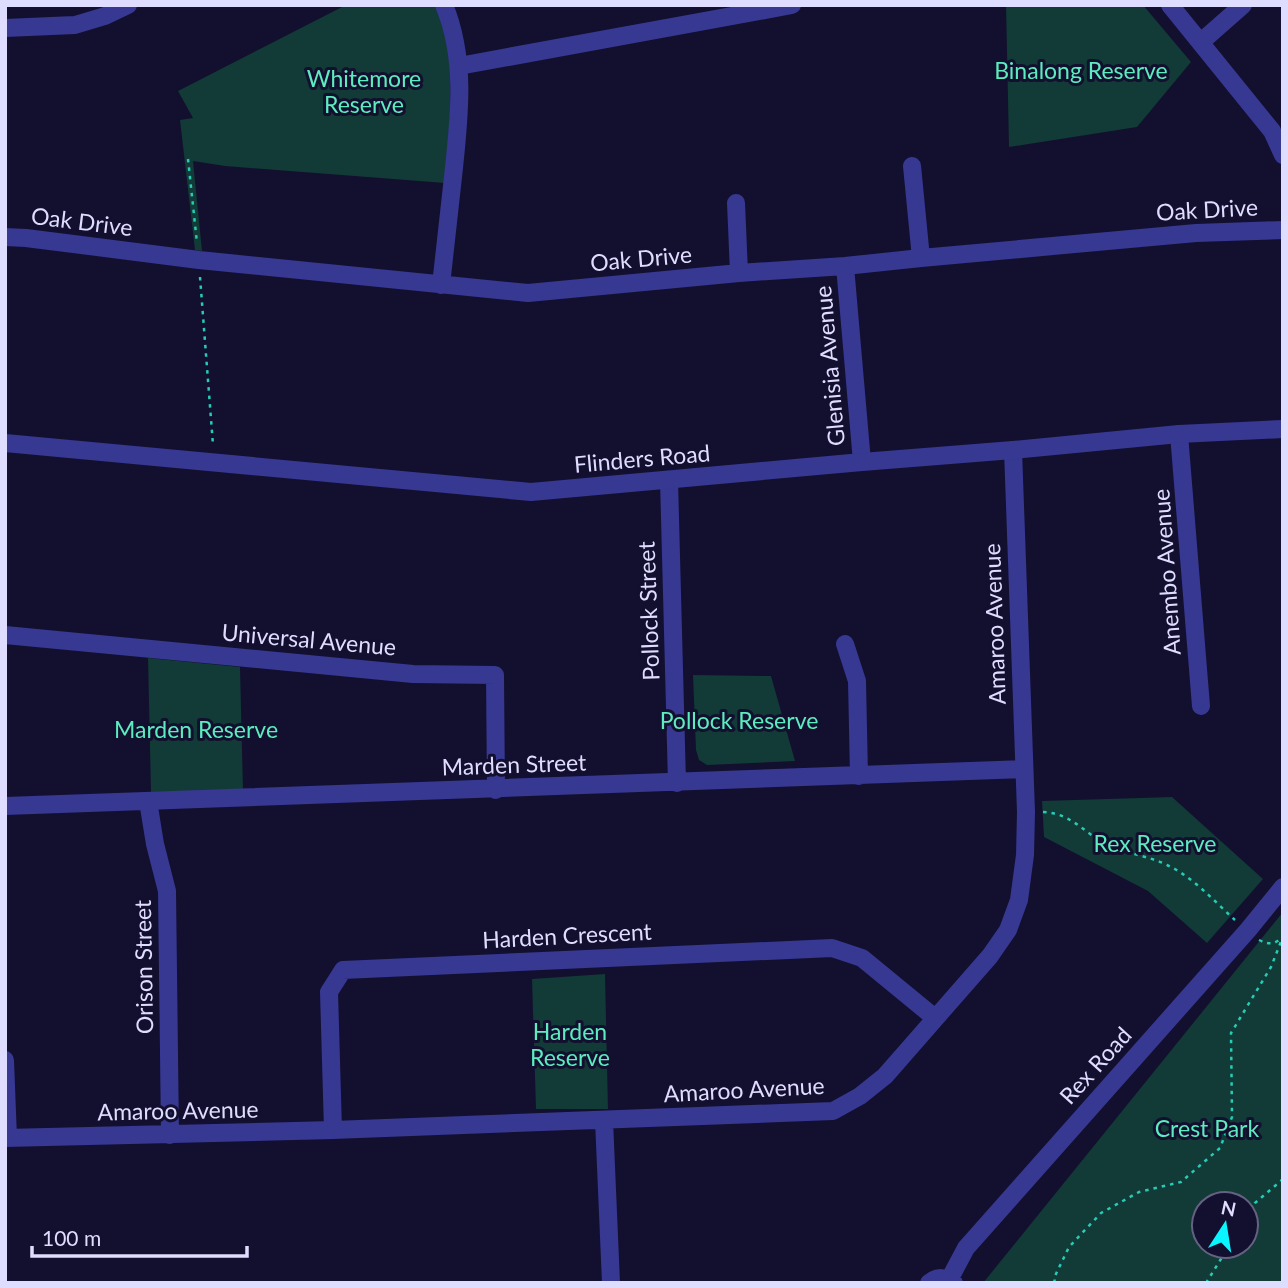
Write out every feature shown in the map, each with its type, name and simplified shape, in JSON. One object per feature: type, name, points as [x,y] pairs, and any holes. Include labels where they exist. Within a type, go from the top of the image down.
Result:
[{"type":"street","points":[[5,28],[75,25],[105,16],[128,5]]},
{"type":"street","points":[[441,285],[458,128],[460,65],[444,5]]},
{"type":"street","points":[[460,65],[792,5]]},
{"type":"street","points":[[1170,5],[1272,131],[1283,155]]},
{"type":"street","points":[[1202,42],[1243,5]]},
{"type":"street","points":[[912,166],[921,258]]},
{"type":"street","points":[[736,203],[739,273]]},
{"type":"street","name":"Oak Drive","points":[[5,237],[199,260],[528,293],[1196,233],[1283,230]]},
{"type":"street","name":"Glenisia Avenue","points":[[845,266],[862,462]]},
{"type":"street","name":"Flinders Road","points":[[5,443],[531,492],[1179,434],[1283,429]]},
{"type":"street","name":"Anembo Avenue","points":[[1179,434],[1201,706]]},
{"type":"street","name":"Amaroo Avenue","points":[[6,1138],[333,1130],[833,1111],[860,1096],[885,1076],[990,956],[1008,930],[1019,900],[1025,855],[1026,812],[1013,450]]},
{"type":"street","name":"Pollock Street","points":[[669,480],[677,783]]},
{"type":"street","name":"Universal Avenue","points":[[5,635],[413,674],[495,675],[496,790]]},
{"type":"street","points":[[845,644],[857,681],[859,776]]},
{"type":"street","name":"Marden Street","points":[[5,806],[1024,769]]},
{"type":"street","name":"Orison Street","points":[[148,801],[167,891],[170,1135]]},
{"type":"street","name":"Rex Road","points":[[951,1281],[966,1248],[1283,887]]},
{"type":"street","name":"Harden Crescent","points":[[333,1130],[329,992],[343,970],[832,948],[862,958],[935,1018]]},
{"type":"street","points":[[5,1060],[6,1138]]},
{"type":"street","points":[[604,1120],[611,1283]]},
{"type":"street","points":[[929,1283],[938,1278],[951,1281]]},
{"type":"path","points":[[188,159],[198,250]]},
{"type":"path","points":[[200,271],[214,448]]},
{"type":"path","points":[[1041,812],[1049,812],[1073,821],[1115,849],[1150,858],[1181,872],[1237,922]]},
{"type":"path","points":[[1259,940],[1273,944],[1283,937]]},
{"type":"path","points":[[1055,1283],[1054,1278],[1069,1248],[1101,1213],[1139,1192],[1181,1182],[1220,1148],[1232,1117],[1231,1033],[1271,967],[1283,937]]},
{"type":"path","points":[[1260,1199],[1283,1179]]},
{"type":"path","points":[[1206,1283],[1220,1260]]},
{"type":"green space","name":"Whitemore Reserve","points":[[346,5],[437,5],[450,69],[445,183],[225,166],[193,161],[202,251],[195,250],[180,120],[193,118],[178,91]]},
{"type":"green space","name":"Binalong Reserve","points":[[1006,5],[1143,5],[1191,62],[1137,127],[1009,147]]},
{"type":"green space","name":"Marden Reserve","points":[[148,658],[240,667],[243,791],[151,792]]},
{"type":"green space","name":"Pollock Reserve","points":[[693,675],[771,676],[795,761],[707,765],[699,760],[696,750]]},
{"type":"green space","name":"Rex Reserve","points":[[1172,797],[1263,879],[1207,943],[1148,891],[1044,837],[1042,801]]},
{"type":"green space","name":"Crest Park","points":[[1283,912],[1283,1283],[983,1283]]},
{"type":"green space","name":"Harden Reserve","points":[[605,974],[608,1109],[536,1109],[532,979]]}]
